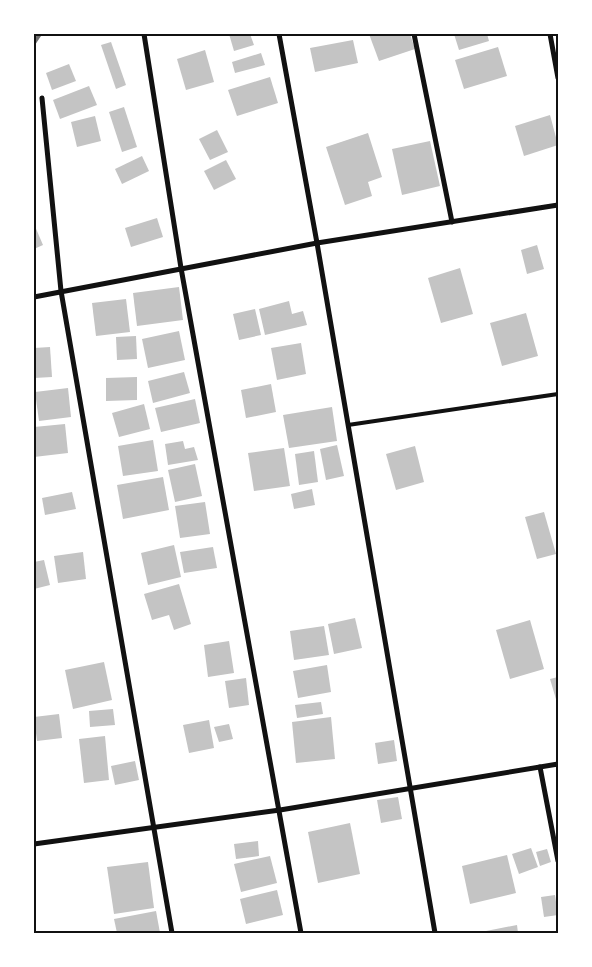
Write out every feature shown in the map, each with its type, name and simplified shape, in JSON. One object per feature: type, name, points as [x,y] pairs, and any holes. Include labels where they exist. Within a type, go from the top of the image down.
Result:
[{"type":"street","points":[[144,34],[181,268],[301,933]]},
{"type":"street","points":[[279,34],[317,243],[435,933]]},
{"type":"street","points":[[414,34],[452,222]]},
{"type":"street","points":[[550,34],[558,78]]},
{"type":"street","points":[[42,98],[61,291],[172,933]]},
{"type":"street","points":[[34,297],[317,243],[558,205]]},
{"type":"street","points":[[34,844],[280,810],[558,764]]},
{"type":"street","points":[[540,767],[558,861]]},
{"type":"lane","points":[[348,425],[558,394]]},
{"type":"building","points":[[229,34],[250,34],[254,45],[234,51]]},
{"type":"building","points":[[369,34],[410,34],[415,49],[379,61]]},
{"type":"building","points":[[454,34],[487,34],[489,41],[459,50]]},
{"type":"building","points":[[353,40],[358,63],[315,72],[310,48]]},
{"type":"building","points":[[111,42],[126,85],[116,89],[101,45]]},
{"type":"building","points":[[498,47],[507,76],[464,89],[455,60]]},
{"type":"building","points":[[205,50],[214,82],[186,90],[177,59]]},
{"type":"building","points":[[261,53],[265,65],[235,73],[232,62]]},
{"type":"building","points":[[69,64],[76,81],[52,90],[46,73]]},
{"type":"building","points":[[270,77],[278,103],[237,116],[228,90]]},
{"type":"building","points":[[89,86],[97,105],[60,119],[53,100]]},
{"type":"building","points":[[124,107],[137,147],[122,152],[109,112]]},
{"type":"building","points":[[550,115],[558,145],[524,156],[515,126]]},
{"type":"building","points":[[95,116],[101,141],[77,147],[71,122]]},
{"type":"building","points":[[217,130],[228,152],[210,160],[199,139]]},
{"type":"building","points":[[368,133],[382,177],[368,182],[372,196],[345,205],[326,147]]},
{"type":"building","points":[[430,141],[440,186],[402,195],[392,149]]},
{"type":"building","points":[[142,156],[149,171],[122,184],[115,169]]},
{"type":"building","points":[[226,160],[236,179],[214,190],[204,171]]},
{"type":"building","points":[[157,218],[163,237],[131,247],[125,228]]},
{"type":"building","points":[[34,224],[43,245],[34,249]]},
{"type":"building","points":[[537,245],[544,269],[527,274],[521,250]]},
{"type":"building","points":[[460,268],[473,314],[441,323],[428,278]]},
{"type":"building","points":[[179,287],[183,320],[137,326],[133,293]]},
{"type":"building","points":[[126,299],[130,332],[96,336],[92,303]]},
{"type":"building","points":[[289,301],[292,314],[303,311],[307,325],[265,335],[259,309]]},
{"type":"building","points":[[255,309],[261,335],[239,340],[233,314]]},
{"type":"building","points":[[526,313],[538,356],[502,366],[490,323]]},
{"type":"building","points":[[179,331],[185,360],[148,368],[142,339]]},
{"type":"building","points":[[136,336],[137,359],[117,360],[116,337]]},
{"type":"building","points":[[301,343],[306,374],[277,380],[271,348]]},
{"type":"building","points":[[50,347],[52,377],[34,378],[34,348]]},
{"type":"building","points":[[184,372],[190,393],[153,403],[148,381]]},
{"type":"building","points":[[137,377],[137,400],[106,401],[106,378]]},
{"type":"building","points":[[271,384],[276,412],[246,418],[241,390]]},
{"type":"building","points":[[68,388],[71,417],[39,421],[35,392]]},
{"type":"building","points":[[195,399],[200,423],[161,432],[155,408]]},
{"type":"building","points":[[144,404],[150,429],[119,437],[112,413]]},
{"type":"building","points":[[332,407],[337,441],[289,448],[283,415]]},
{"type":"building","points":[[65,424],[68,453],[34,457],[34,427]]},
{"type":"building","points":[[153,440],[158,471],[123,476],[118,446]]},
{"type":"building","points":[[183,441],[185,449],[194,447],[198,460],[168,465],[165,444]]},
{"type":"building","points":[[337,445],[344,476],[326,480],[320,449]]},
{"type":"building","points":[[415,446],[424,482],[396,490],[386,454]]},
{"type":"building","points":[[284,448],[290,486],[254,491],[248,453]]},
{"type":"building","points":[[314,451],[318,482],[299,485],[295,454]]},
{"type":"building","points":[[195,464],[202,496],[175,502],[168,470]]},
{"type":"building","points":[[163,477],[169,510],[123,519],[117,485]]},
{"type":"building","points":[[312,489],[315,505],[294,509],[291,494]]},
{"type":"building","points":[[72,492],[76,509],[45,515],[42,498]]},
{"type":"building","points":[[205,502],[210,534],[180,538],[175,506]]},
{"type":"building","points":[[544,512],[556,554],[537,559],[525,517]]},
{"type":"building","points":[[174,545],[181,577],[148,585],[141,553]]},
{"type":"building","points":[[213,547],[217,568],[184,573],[180,552]]},
{"type":"building","points":[[83,552],[86,579],[58,583],[54,556]]},
{"type":"building","points":[[44,560],[50,585],[34,589],[34,562]]},
{"type":"building","points":[[179,584],[191,624],[174,630],[169,615],[152,620],[144,594]]},
{"type":"building","points":[[355,618],[362,648],[334,654],[328,624]]},
{"type":"building","points":[[530,620],[544,669],[510,679],[496,630]]},
{"type":"building","points":[[324,626],[329,655],[294,660],[290,631]]},
{"type":"building","points":[[229,641],[234,673],[208,677],[204,645]]},
{"type":"building","points":[[104,662],[112,700],[73,709],[65,670]]},
{"type":"building","points":[[327,665],[331,692],[298,698],[293,671]]},
{"type":"building","points":[[558,677],[558,706],[550,679]]},
{"type":"building","points":[[246,678],[249,705],[229,708],[225,681]]},
{"type":"building","points":[[321,702],[323,714],[297,718],[295,705]]},
{"type":"building","points":[[113,709],[115,725],[90,727],[89,711]]},
{"type":"building","points":[[59,714],[62,738],[37,741],[34,717]]},
{"type":"building","points":[[331,717],[335,759],[296,763],[292,722]]},
{"type":"building","points":[[209,720],[214,748],[189,753],[183,725]]},
{"type":"building","points":[[229,724],[233,739],[219,742],[214,727]]},
{"type":"building","points":[[105,736],[109,780],[84,783],[79,739]]},
{"type":"building","points":[[394,740],[397,761],[378,764],[375,743]]},
{"type":"building","points":[[135,761],[139,780],[115,785],[111,766]]},
{"type":"building","points":[[398,797],[402,819],[381,823],[377,800]]},
{"type":"building","points":[[350,823],[360,874],[318,883],[308,832]]},
{"type":"building","points":[[258,841],[259,856],[236,859],[234,844]]},
{"type":"building","points":[[531,848],[538,867],[519,874],[512,854]]},
{"type":"building","points":[[547,849],[551,862],[540,866],[536,852]]},
{"type":"building","points":[[507,855],[516,893],[470,904],[462,866]]},
{"type":"building","points":[[270,856],[277,883],[241,892],[234,864]]},
{"type":"building","points":[[148,862],[154,908],[114,914],[107,867]]},
{"type":"building","points":[[277,890],[283,915],[246,924],[240,899]]},
{"type":"building","points":[[555,895],[558,915],[544,917],[541,897]]},
{"type":"building","points":[[156,911],[160,933],[117,933],[114,919]]},
{"type":"building","points":[[517,925],[518,933],[486,933],[486,931]]},
{"type":"railway","points":[[34,43],[40,34]]}]
